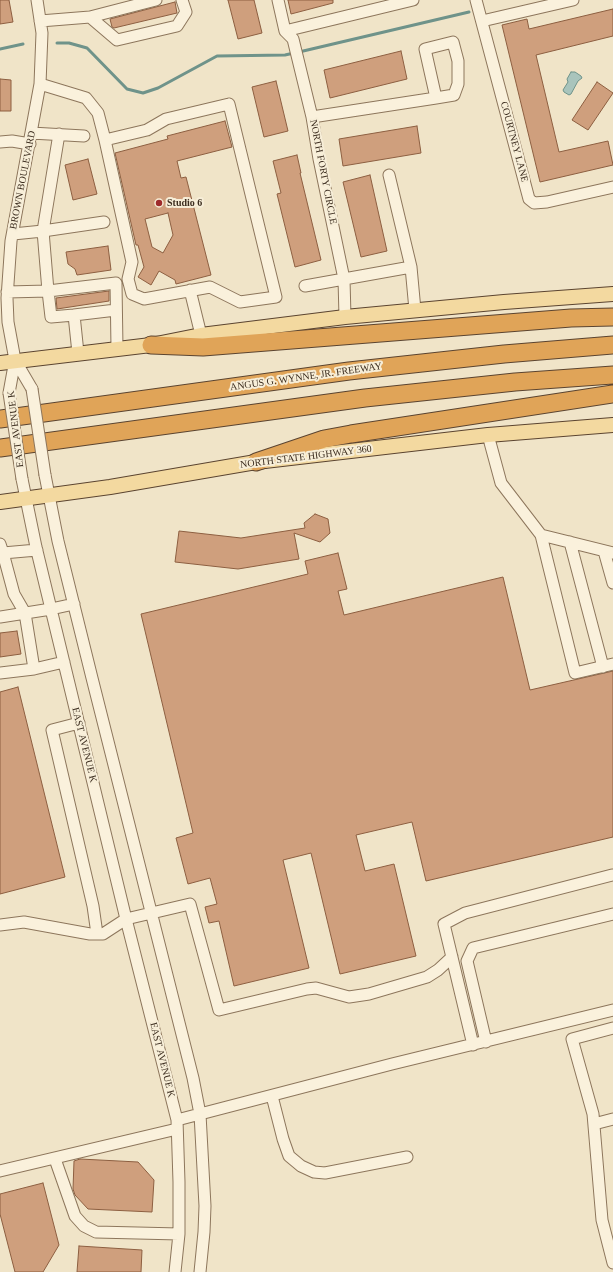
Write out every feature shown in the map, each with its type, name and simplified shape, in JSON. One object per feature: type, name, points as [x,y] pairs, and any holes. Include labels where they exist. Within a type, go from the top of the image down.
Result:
[{"type":"highway","points":[[151,345],[203,347],[571,318],[613,317]]},
{"type":"highway","name":"ANGUS G. WYNNE, JR. FREEWAY","points":[[0,419],[349,371],[504,354],[613,345]]},
{"type":"highway","points":[[0,448],[365,398],[515,382],[613,375]]},
{"type":"highway","points":[[256,462],[324,439],[350,434],[613,394]]},
{"type":"main road","points":[[0,362],[151,345],[201,335],[346,317],[504,302],[613,294]]},
{"type":"main road","name":"NORTH STATE HIGHWAY 360","points":[[0,502],[152,480],[256,462],[488,435],[613,425]]},
{"type":"street","name":"BROWN BOULEVARD","points":[[15,360],[8,322],[5,255],[13,234],[40,84],[42,33],[37,0]]},
{"type":"street","points":[[40,21],[90,17],[156,0]]},
{"type":"street","points":[[90,17],[117,40],[177,26],[186,12],[182,0]]},
{"type":"street","name":"NORTH FORTY CIRCLE","points":[[278,0],[301,71],[312,117],[319,159],[344,279],[346,317]]},
{"type":"street","points":[[289,35],[413,0]]},
{"type":"street","name":"COURTNEY LANE","points":[[476,0],[529,199],[534,204],[613,187]]},
{"type":"street","points":[[482,21],[573,0]]},
{"type":"street","points":[[312,117],[436,98],[454,95],[458,84],[458,61],[453,42],[425,48],[436,98]]},
{"type":"street","points":[[40,84],[86,98],[98,113],[132,262],[128,280],[132,294],[144,299],[210,287],[221,291],[240,302],[276,297],[229,104],[166,119],[147,130],[105,140]]},
{"type":"street","points":[[59,134],[43,231],[51,317],[116,310]]},
{"type":"street","points":[[0,142],[59,134],[84,136]]},
{"type":"street","points":[[390,175],[411,267],[415,310]]},
{"type":"street","points":[[13,234],[104,222]]},
{"type":"street","points":[[305,286],[411,267]]},
{"type":"street","points":[[7,292],[48,291],[116,284],[117,348]]},
{"type":"street","points":[[190,290],[201,335]]},
{"type":"street","points":[[74,315],[78,353]]},
{"type":"street","name":"EAST AVENUE K","points":[[15,360],[32,389],[45,475],[58,541],[193,1078],[200,1114],[205,1206],[200,1272]]},
{"type":"street","name":"EAST AVENUE K","points":[[15,360],[9,393],[26,499],[51,609],[177,1124],[179,1234],[175,1272]]},
{"type":"street","points":[[488,435],[501,483],[541,535],[575,673],[608,666],[570,542]]},
{"type":"street","points":[[541,535],[609,552],[613,583]]},
{"type":"street","points":[[34,669],[25,613],[14,594],[1,548],[37,550]]},
{"type":"street","points":[[0,616],[51,609],[74,604]]},
{"type":"street","points":[[0,673],[34,669],[64,662]]},
{"type":"street","points":[[79,723],[52,730],[93,906],[96,934]]},
{"type":"street","points":[[473,1045],[444,924],[465,913],[612,875]]},
{"type":"street","points":[[0,925],[24,922],[90,934],[103,934],[126,919],[190,904],[219,1010],[316,988],[349,997],[369,994],[427,977],[438,970],[452,957]]},
{"type":"street","points":[[486,1042],[467,961],[474,948],[613,914]]},
{"type":"street","points":[[0,1172],[55,1159],[177,1124],[200,1114],[613,1010]]},
{"type":"street","points":[[613,1028],[572,1039],[593,1114],[602,1220],[613,1263]]},
{"type":"street","points":[[272,1096],[283,1139],[290,1156],[302,1166],[314,1172],[325,1173],[407,1157]]},
{"type":"street","points":[[594,1124],[613,1119]]},
{"type":"street","points":[[55,1159],[75,1216],[84,1226],[96,1232],[179,1234]]},
{"type":"water","points":[[571,72],[575,72],[582,78],[578,81],[569,95],[563,90],[568,82],[567,79]]},
{"type":"building","points":[[0,0],[9,0],[13,22],[0,24]]},
{"type":"building","points":[[228,0],[254,0],[262,33],[238,39]]},
{"type":"building","points":[[288,0],[333,0],[333,3],[291,14]]},
{"type":"building","points":[[175,2],[177,13],[114,28],[112,27],[110,19]]},
{"type":"building","points":[[613,9],[613,36],[536,55],[559,152],[608,141],[613,165],[540,182],[502,25],[527,19],[529,29]]},
{"type":"building","points":[[401,51],[407,79],[330,98],[324,70]]},
{"type":"building","points":[[0,79],[11,80],[11,111],[0,111]]},
{"type":"building","points":[[276,81],[288,131],[264,137],[252,87]]},
{"type":"building","points":[[597,82],[613,93],[588,130],[572,120]]},
{"type":"building","name":"Studio 6","points":[[225,121],[232,147],[177,161],[181,178],[186,177],[211,275],[176,284],[175,280],[159,271],[151,285],[138,277],[144,267],[138,245],[136,245],[115,153],[168,139],[167,136]],"holes":[[[168,213],[173,235],[163,253],[152,247],[145,219]]]},
{"type":"building","points":[[417,126],[421,153],[343,166],[339,139]]},
{"type":"building","points":[[297,155],[321,260],[295,267],[277,194],[281,193],[273,161]]},
{"type":"building","points":[[88,159],[97,194],[73,200],[65,165]]},
{"type":"building","points":[[370,175],[387,251],[361,257],[343,182]]},
{"type":"building","points":[[108,246],[111,270],[77,275],[75,269],[68,264],[66,252]]},
{"type":"building","points":[[109,291],[109,301],[57,309],[56,298]]},
{"type":"building","points":[[315,514],[328,519],[330,533],[320,542],[294,533],[299,559],[238,569],[175,562],[179,531],[241,538],[305,528],[304,523]]},
{"type":"building","points":[[338,553],[347,589],[338,591],[344,615],[503,577],[530,690],[613,671],[613,837],[426,881],[412,822],[356,835],[365,871],[394,864],[416,956],[340,974],[311,853],[283,860],[309,968],[234,986],[219,921],[209,923],[205,907],[217,904],[210,878],[188,884],[176,838],[193,833],[141,614],[308,574],[305,561]]},
{"type":"building","points":[[17,631],[21,654],[0,657],[0,633]]},
{"type":"building","points":[[18,687],[65,877],[0,894],[0,692]]},
{"type":"building","points":[[80,1159],[138,1162],[154,1180],[152,1212],[88,1209],[75,1195],[73,1189],[74,1161]]},
{"type":"building","points":[[43,1183],[59,1245],[43,1272],[15,1272],[0,1214],[0,1194]]},
{"type":"building","points":[[79,1246],[142,1250],[141,1272],[77,1272]]},
{"type":"waterway","points":[[299,52],[469,12]]},
{"type":"waterway","points":[[57,43],[69,43],[87,48],[127,89],[143,93],[158,88],[217,56],[285,55],[294,53]]},
{"type":"waterway","points":[[0,49],[23,44]]},
{"type":"place","name":"Studio 6","points":[[159,203]]}]
